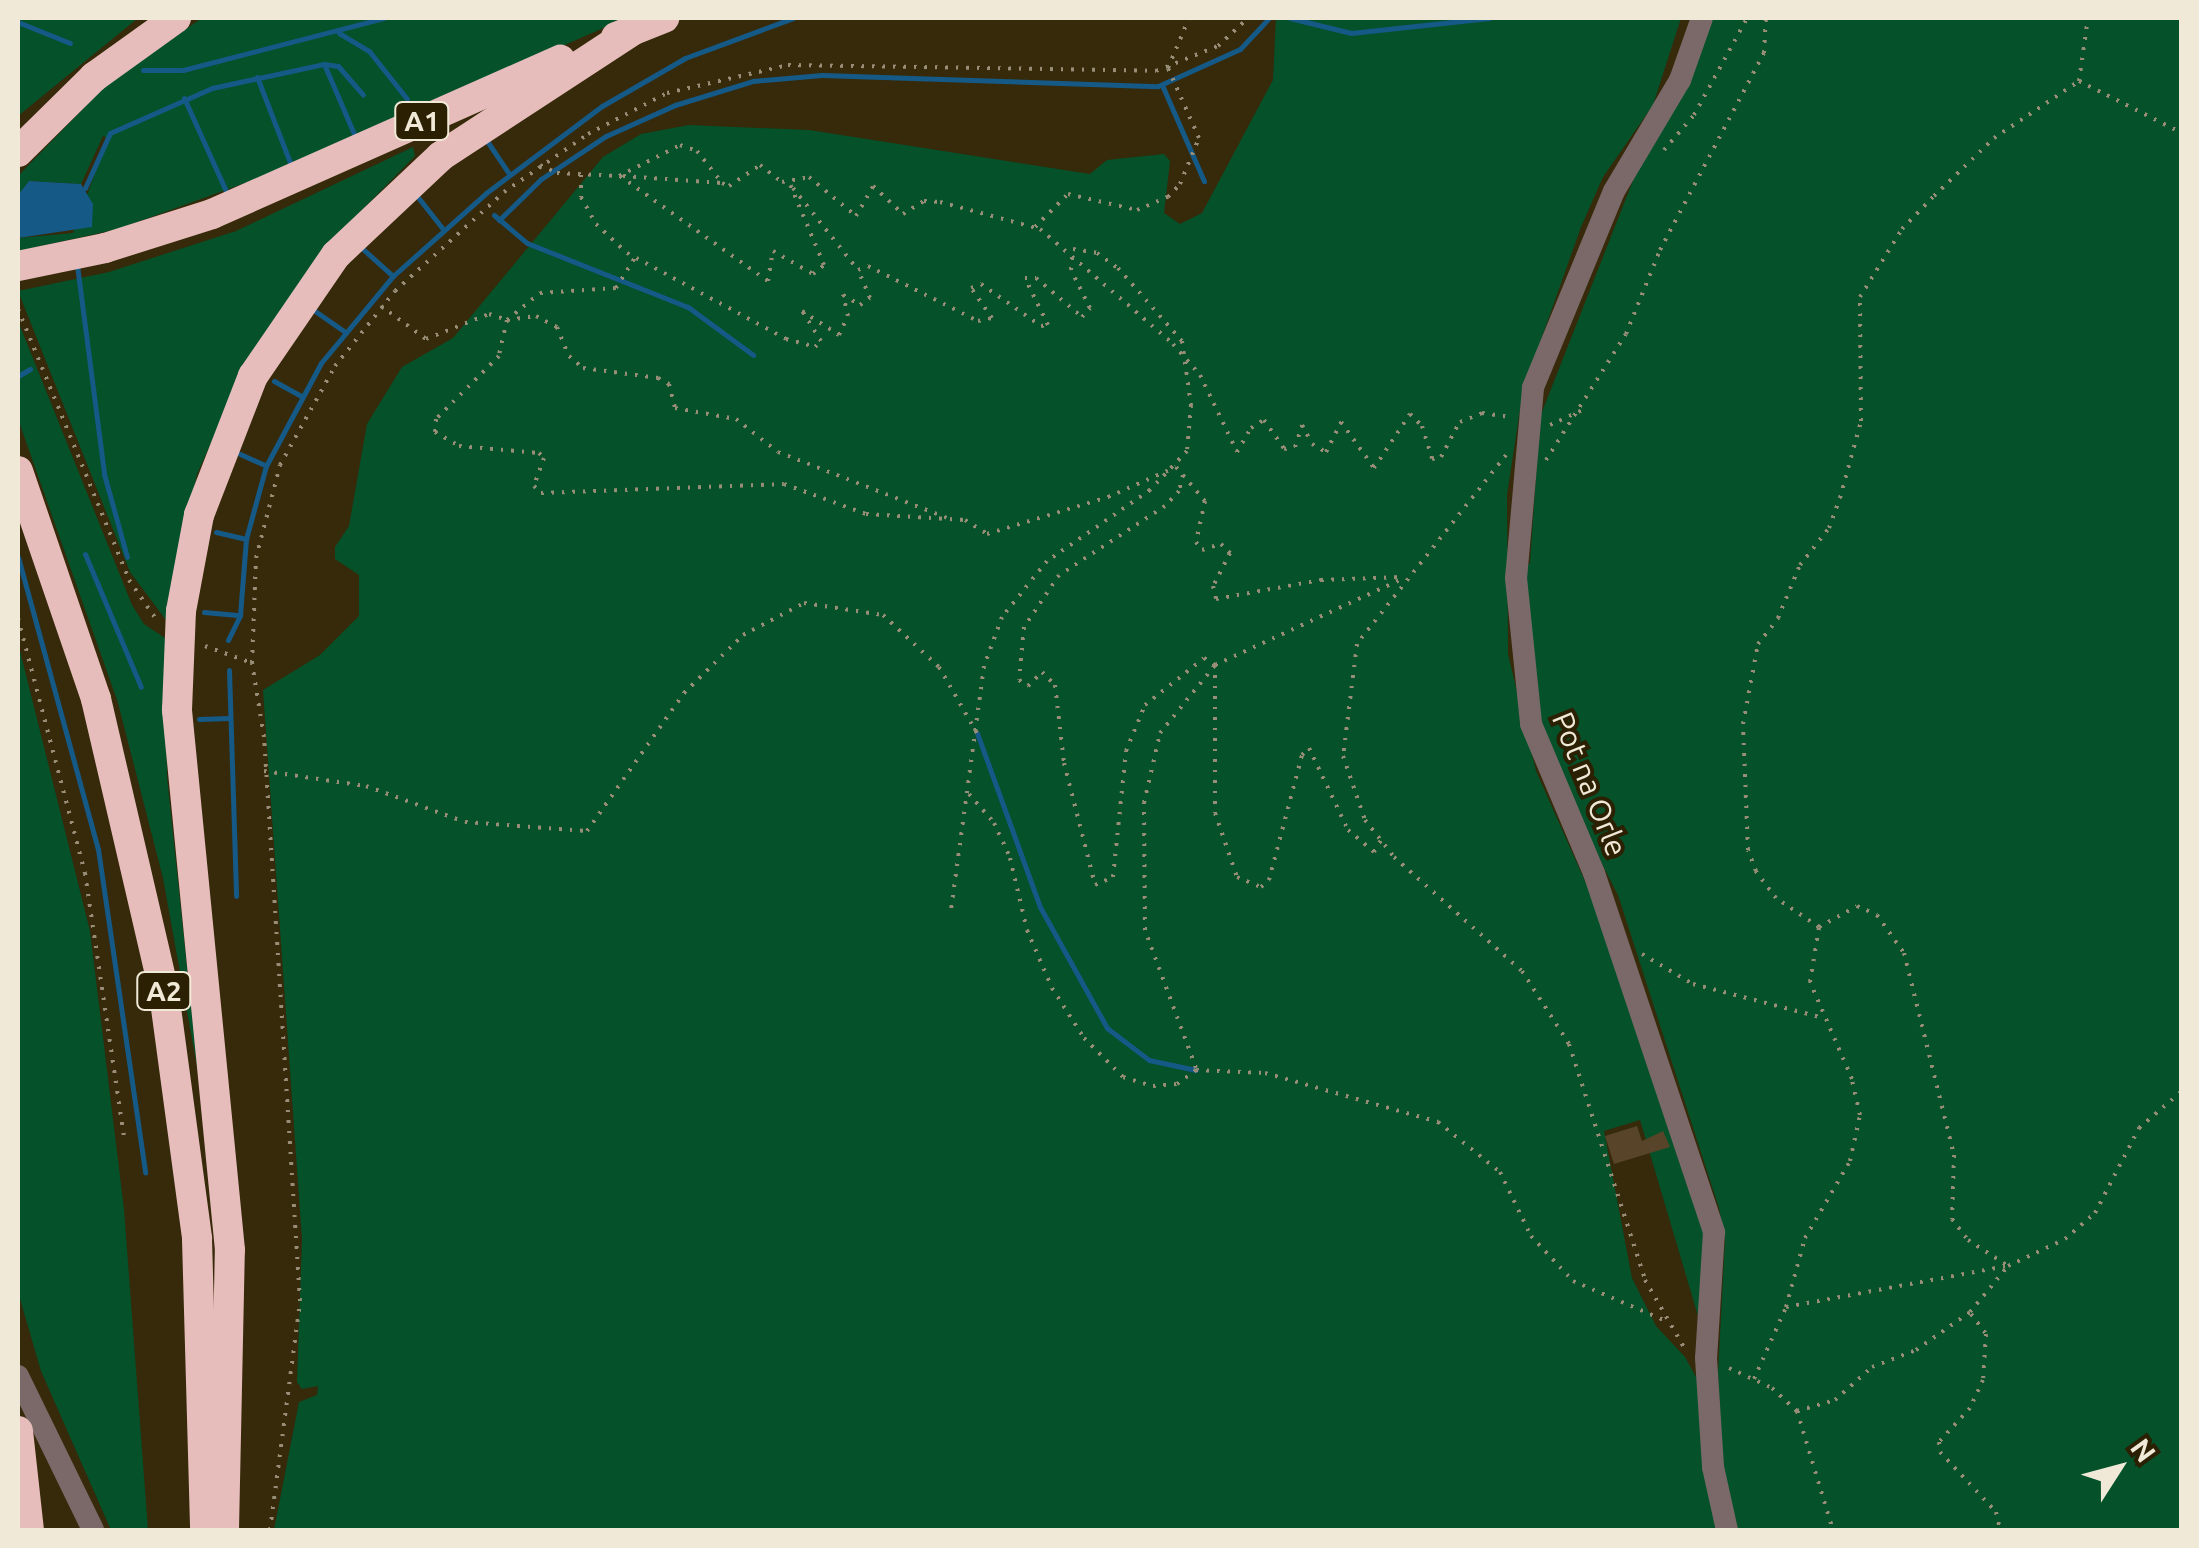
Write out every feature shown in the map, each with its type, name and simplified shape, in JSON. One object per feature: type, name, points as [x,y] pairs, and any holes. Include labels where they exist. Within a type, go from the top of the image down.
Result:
[{"type":"highway","points":[[18,152],[55,112],[176,18]]},
{"type":"highway","name":"A1","points":[[18,266],[105,248],[212,214],[662,18]]},
{"type":"highway","points":[[224,1530],[232,1314],[225,1170],[177,710],[181,611],[200,515],[254,376],[336,255],[441,156],[632,31]]},
{"type":"highway","name":"A2","points":[[18,470],[96,699],[164,986],[197,1239],[206,1530]]},
{"type":"highway","points":[[18,1431],[29,1530]]},
{"type":"street","name":"Pot na Orle","points":[[1702,18],[1680,80],[1614,190],[1533,388],[1525,428],[1517,613],[1531,724],[1613,936],[1714,1232],[1706,1358],[1713,1467],[1728,1530]]},
{"type":"street","points":[[18,1376],[93,1530]]},
{"type":"path","points":[[1035,228],[1068,194],[1136,210],[1168,197],[1180,184],[1199,138],[1168,68],[1188,18]]},
{"type":"path","points":[[270,1530],[300,1301],[264,771],[252,663],[256,558],[271,486],[310,408],[381,306],[444,244],[542,166],[644,103],[753,70],[874,62],[1168,68],[1218,46],[1248,18]]},
{"type":"path","points":[[1660,154],[1694,115],[1747,18]]},
{"type":"path","points":[[1522,477],[1550,458],[1582,410],[1764,52],[1766,18]]},
{"type":"path","points":[[1819,928],[1776,898],[1756,871],[1748,850],[1742,724],[1758,644],[1778,618],[1800,565],[1829,528],[1840,498],[1860,421],[1860,296],[1902,229],[1934,196],[1994,138],[2079,81],[2088,18]]},
{"type":"path","points":[[2079,81],[2182,133]]},
{"type":"path","points":[[619,176],[680,145],[697,151],[722,184]]},
{"type":"path","points":[[542,166],[557,174],[730,186],[760,164],[790,184],[858,270],[870,298],[860,305],[843,295],[848,316],[839,335],[802,311],[821,341],[815,347],[786,339],[636,256],[596,224],[581,197],[581,176]]},
{"type":"path","points":[[619,176],[768,281],[773,251],[814,274],[824,265],[790,184]]},
{"type":"path","points":[[790,184],[809,177],[856,216],[872,186],[903,214],[924,201],[940,202],[1035,228],[1144,312],[1200,374],[1237,452],[1250,428],[1264,420],[1284,449],[1294,447],[1302,425],[1312,444],[1326,452],[1341,422],[1374,468],[1410,414],[1422,426],[1432,459],[1440,457],[1460,422],[1482,413],[1525,428]]},
{"type":"path","points":[[951,910],[984,666],[1020,587],[1176,467],[1187,451],[1191,405],[1182,355],[1166,315],[1097,253],[1074,249],[1068,257]]},
{"type":"path","points":[[636,256],[632,272],[621,286],[602,292],[569,287],[540,293],[507,320],[500,356],[436,419],[434,432],[459,446],[539,452],[544,458],[534,486],[541,493],[588,486],[698,492],[784,484],[866,514],[949,519]]},
{"type":"path","points":[[858,270],[868,266],[989,323],[971,288],[981,284],[1041,326],[1048,318],[1025,278],[1036,278],[1082,317],[1088,313],[1068,257]]},
{"type":"path","points":[[381,306],[426,339],[490,314],[507,320],[536,316],[557,326],[569,356],[582,368],[658,378],[670,384],[674,408],[736,419],[778,452],[987,534],[1002,532],[1176,467]]},
{"type":"path","points":[[18,309],[129,580],[146,610],[168,628]]},
{"type":"path","points":[[1582,410],[1525,428],[1357,644],[1348,683],[1342,756],[1365,820],[1381,840],[1453,916],[1522,971],[1547,1006],[1585,1084],[1645,1280],[1709,1389]]},
{"type":"path","points":[[1176,467],[1206,500],[1196,542],[1202,550],[1221,544],[1230,553],[1213,586],[1216,599],[1231,601],[1321,580],[1406,577]]},
{"type":"path","points":[[1182,475],[1179,490],[1143,524],[1058,575],[1024,628],[1019,680],[1028,686],[1042,672],[1055,685],[1064,763],[1095,885],[1113,877],[1126,751],[1145,706],[1189,666],[1204,658],[1215,664]]},
{"type":"path","points":[[1196,1070],[1145,930],[1144,802],[1160,733],[1215,664],[1406,577]]},
{"type":"path","points":[[264,771],[366,786],[465,822],[587,832],[684,693],[743,635],[804,603],[883,615],[939,667],[977,733]]},
{"type":"path","points":[[18,618],[85,873],[124,1138]]},
{"type":"path","points":[[200,644],[252,663]]},
{"type":"path","points":[[1215,664],[1214,812],[1238,877],[1261,887],[1269,880],[1302,755],[1310,748],[1348,830],[1374,852],[1381,840]]},
{"type":"path","points":[[968,794],[994,824],[1010,858],[1027,930],[1052,988],[1084,1038],[1123,1077],[1153,1086],[1177,1084],[1196,1070],[1265,1073],[1438,1122],[1500,1172],[1531,1236],[1574,1281],[1666,1321]]},
{"type":"path","points":[[1819,928],[1857,906],[1877,915],[1904,953],[1954,1155],[1952,1220],[1968,1240],[2008,1266]]},
{"type":"path","points":[[1754,1379],[1786,1307],[1805,1238],[1850,1161],[1860,1115],[1852,1079],[1820,1017],[1810,982],[1819,928]]},
{"type":"path","points":[[1613,936],[1693,984],[1820,1017]]},
{"type":"path","points":[[1786,1307],[2008,1266],[2065,1239],[2095,1214],[2138,1128],[2182,1091]]},
{"type":"path","points":[[1798,1411],[1835,1400],[1872,1366],[1916,1350],[1970,1312],[2008,1266]]},
{"type":"path","points":[[1970,1312],[1986,1334],[1983,1380],[1970,1408],[1939,1442],[1940,1452],[1996,1512],[2000,1530]]},
{"type":"path","points":[[1706,1358],[1754,1379],[1798,1411],[1832,1530]]},
{"type":"path","points":[[1907,1530],[1929,1530]]},
{"type":"green space","points":[[18,18],[138,18],[18,116]]},
{"type":"green space","points":[[202,18],[626,18],[284,169],[118,229],[18,251],[18,238],[73,233],[108,138],[103,136],[81,184],[29,181],[18,195],[18,176],[107,84]]},
{"type":"green space","points":[[1276,18],[1681,18],[1653,105],[1603,177],[1581,227],[1523,390],[1507,495],[1508,654],[1536,771],[1592,897],[1701,1211],[1710,1267],[1698,1316],[1640,1120],[1604,1131],[1632,1278],[1656,1326],[1685,1357],[1701,1386],[1720,1530],[274,1530],[299,1402],[317,1395],[318,1386],[302,1389],[297,1382],[302,1239],[263,690],[320,655],[359,616],[359,575],[335,559],[335,547],[349,526],[367,424],[402,367],[453,338],[603,157],[641,134],[689,125],[809,130],[1090,174],[1107,160],[1164,154],[1170,161],[1164,213],[1180,224],[1202,213],[1273,80]]},
{"type":"green space","points":[[1697,18],[2181,18],[2181,1530],[1734,1530],[1724,1493],[1718,1373],[1725,1240],[1719,1208],[1618,895],[1555,772],[1533,688],[1524,567],[1530,563],[1540,417]]},
{"type":"green space","points":[[413,147],[415,156],[318,255],[247,363],[197,474],[166,620],[130,572],[18,291],[109,272],[236,231]]},
{"type":"green space","points":[[18,321],[132,605],[144,624],[165,638],[167,777],[198,1072],[163,878],[118,703],[18,419]]},
{"type":"green space","points":[[18,643],[90,931],[124,1209],[148,1530],[111,1530],[41,1371],[18,1292]]},
{"type":"water","points":[[29,181],[81,184],[93,204],[92,227],[18,238],[18,195]]},
{"type":"building","points":[[1637,1126],[1642,1141],[1663,1131],[1670,1147],[1614,1164],[1605,1136]]},
{"type":"waterway","points":[[143,70],[183,70],[384,18]]},
{"type":"waterway","points":[[228,640],[240,615],[246,539],[266,466],[321,363],[393,276],[486,193],[602,106],[685,58],[793,18]]},
{"type":"waterway","points":[[499,220],[541,179],[606,136],[675,105],[753,81],[822,75],[1158,86],[1240,49],[1269,18]]},
{"type":"waterway","points":[[1290,18],[1351,33],[1489,18]]},
{"type":"waterway","points":[[18,22],[70,43]]},
{"type":"waterway","points":[[339,33],[369,51],[407,99]]},
{"type":"waterway","points":[[324,64],[355,136]]},
{"type":"waterway","points":[[85,188],[110,133],[212,88],[324,64],[338,66],[363,95]]},
{"type":"waterway","points":[[257,77],[291,165]]},
{"type":"waterway","points":[[1162,85],[1204,181]]},
{"type":"waterway","points":[[184,98],[226,191]]},
{"type":"waterway","points":[[487,141],[509,174]]},
{"type":"waterway","points":[[417,196],[443,229]]},
{"type":"waterway","points":[[494,215],[527,243],[688,307],[753,355]]},
{"type":"waterway","points":[[364,250],[393,276]]},
{"type":"waterway","points":[[77,265],[104,474],[127,557]]},
{"type":"waterway","points":[[315,311],[344,331]]},
{"type":"waterway","points":[[18,376],[30,369]]},
{"type":"waterway","points":[[274,381],[301,396]]},
{"type":"waterway","points":[[240,454],[265,465]]},
{"type":"waterway","points":[[216,532],[246,539]]},
{"type":"waterway","points":[[85,554],[141,687]]},
{"type":"waterway","points":[[18,557],[98,849],[145,1173]]},
{"type":"waterway","points":[[204,612],[240,615]]},
{"type":"waterway","points":[[229,670],[236,896]]},
{"type":"waterway","points":[[199,719],[230,718]]},
{"type":"waterway","points":[[977,733],[1040,907],[1107,1028],[1149,1060],[1196,1070]]}]
